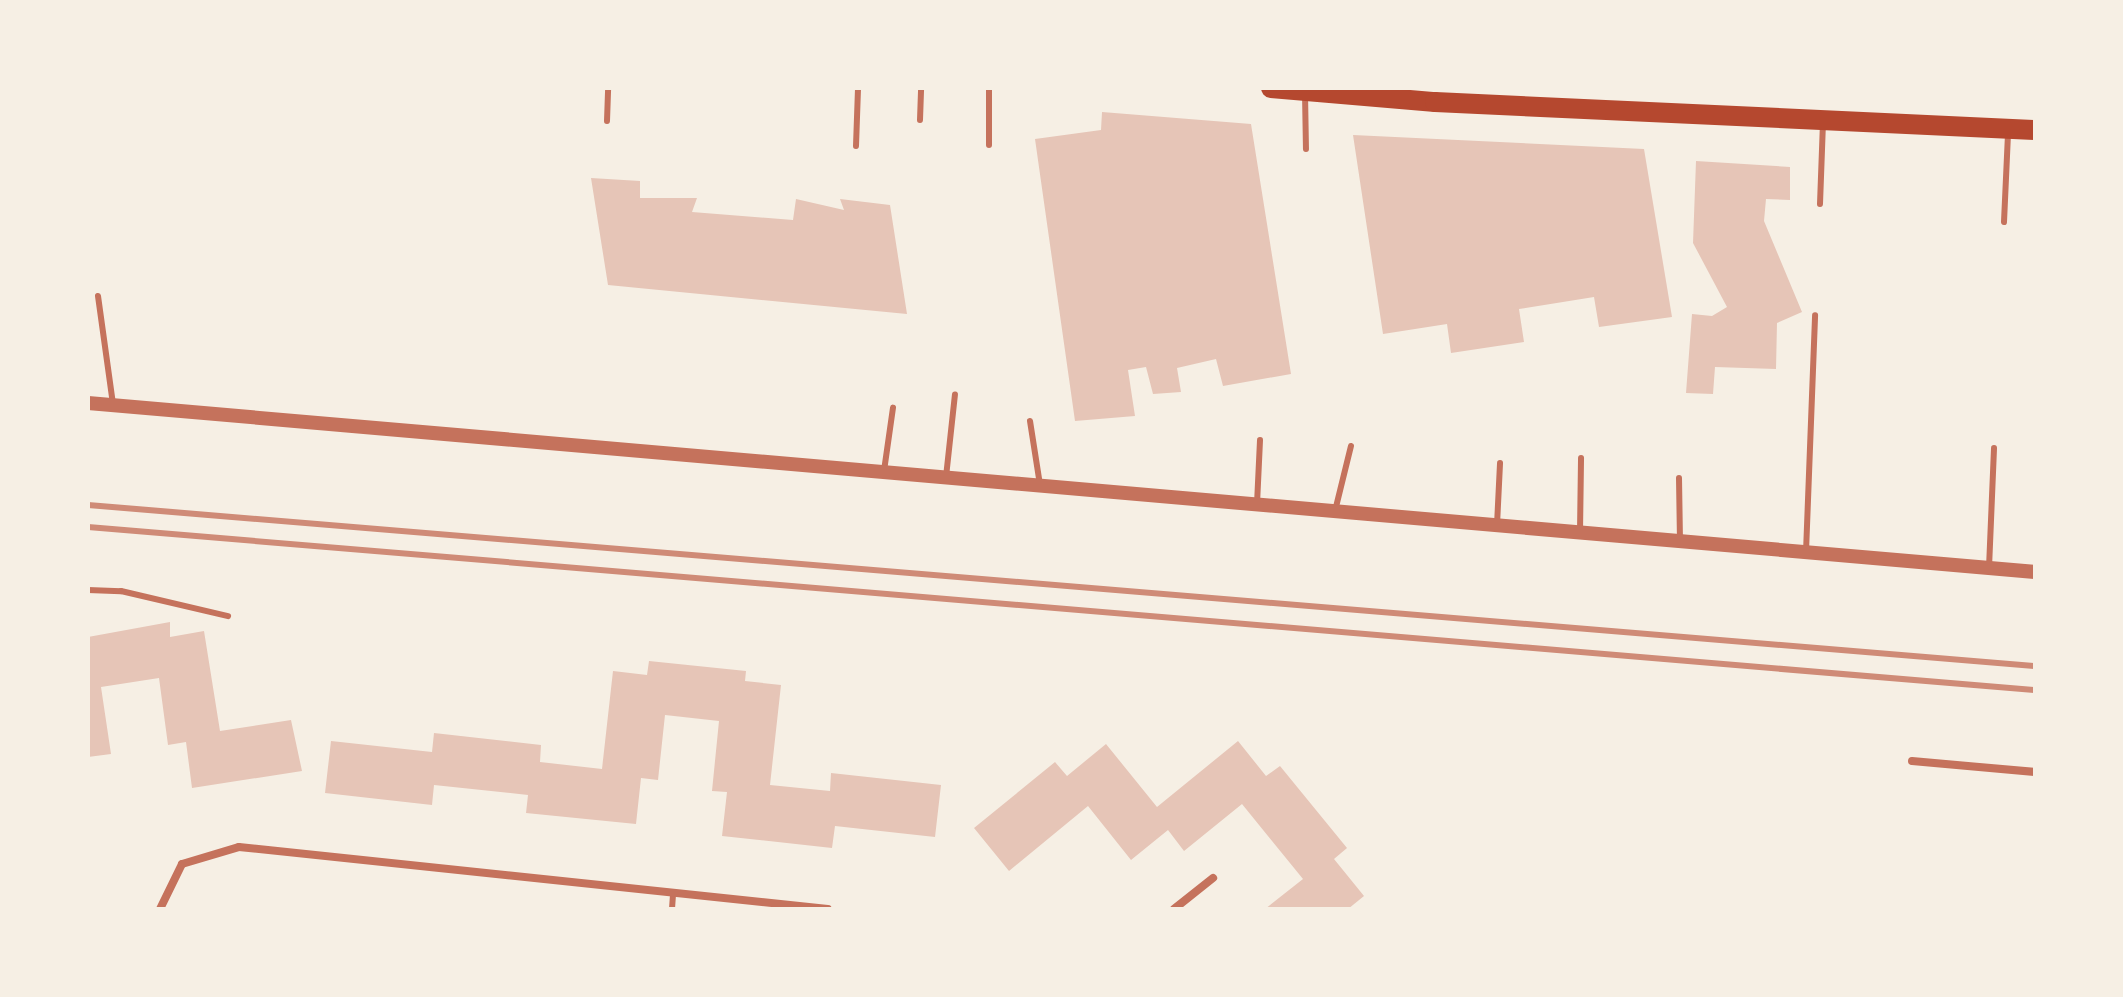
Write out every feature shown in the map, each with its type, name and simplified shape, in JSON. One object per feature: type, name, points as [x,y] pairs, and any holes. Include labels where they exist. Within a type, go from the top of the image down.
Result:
[{"type":"main road","points":[[1271,88],[1432,93],[1823,120],[2035,130]]},
{"type":"street","points":[[88,403],[2035,572]]},
{"type":"street","points":[[1912,761],[2035,772]]},
{"type":"street","points":[[160,909],[182,864],[239,847],[828,909]]},
{"type":"street","points":[[1174,909],[1213,878]]},
{"type":"lane","points":[[607,121],[608,88]]},
{"type":"lane","points":[[856,146],[858,88]]},
{"type":"lane","points":[[920,120],[921,88]]},
{"type":"lane","points":[[989,88],[989,145]]},
{"type":"lane","points":[[1305,91],[1306,149]]},
{"type":"lane","points":[[1820,204],[1823,120]]},
{"type":"lane","points":[[2004,222],[2008,129]]},
{"type":"lane","points":[[98,296],[113,405]]},
{"type":"lane","points":[[1806,552],[1815,315]]},
{"type":"lane","points":[[946,477],[955,394]]},
{"type":"lane","points":[[884,471],[893,408]]},
{"type":"lane","points":[[1030,421],[1040,485]]},
{"type":"lane","points":[[1257,504],[1260,440]]},
{"type":"lane","points":[[1335,511],[1351,446]]},
{"type":"lane","points":[[1989,568],[1994,448]]},
{"type":"lane","points":[[1580,532],[1581,458]]},
{"type":"lane","points":[[1497,525],[1500,463]]},
{"type":"lane","points":[[1679,478],[1680,541]]},
{"type":"lane","points":[[88,590],[121,591],[228,616]]},
{"type":"lane","points":[[672,909],[673,893]]},
{"type":"building","points":[[1102,112],[1251,124],[1291,374],[1223,386],[1216,359],[1177,368],[1181,392],[1153,394],[1146,367],[1128,370],[1135,416],[1075,421],[1035,139],[1101,130]]},
{"type":"building","points":[[1353,135],[1644,149],[1672,317],[1599,327],[1594,297],[1519,309],[1524,342],[1451,353],[1447,324],[1383,334]]},
{"type":"building","points":[[1696,161],[1790,167],[1790,200],[1766,199],[1764,221],[1802,312],[1777,323],[1776,369],[1715,367],[1713,394],[1686,393],[1692,314],[1712,316],[1727,307],[1693,243]]},
{"type":"building","points":[[591,178],[640,181],[640,198],[697,198],[692,212],[793,220],[796,199],[844,210],[840,199],[890,205],[907,314],[608,285]]},
{"type":"building","points":[[170,622],[170,637],[204,631],[220,731],[291,720],[302,771],[192,788],[186,742],[168,745],[159,678],[101,687],[111,754],[88,757],[88,637]]},
{"type":"building","points":[[649,661],[746,671],[745,681],[781,685],[770,785],[830,791],[831,773],[941,785],[935,837],[835,826],[832,848],[722,836],[727,792],[712,791],[719,721],[665,715],[658,780],[641,778],[636,824],[526,813],[528,795],[434,785],[432,805],[325,793],[331,741],[432,752],[434,733],[541,745],[540,762],[602,769],[613,671],[647,675]]},
{"type":"building","points":[[1238,741],[1266,776],[1280,766],[1347,848],[1334,859],[1364,896],[1348,909],[1265,909],[1303,879],[1242,804],[1184,851],[1168,830],[1131,860],[1088,806],[1009,871],[974,828],[1055,762],[1067,776],[1106,744],[1157,807]]},
{"type":"railway","points":[[88,505],[2035,666]]},
{"type":"railway","points":[[88,527],[2035,690]]}]
